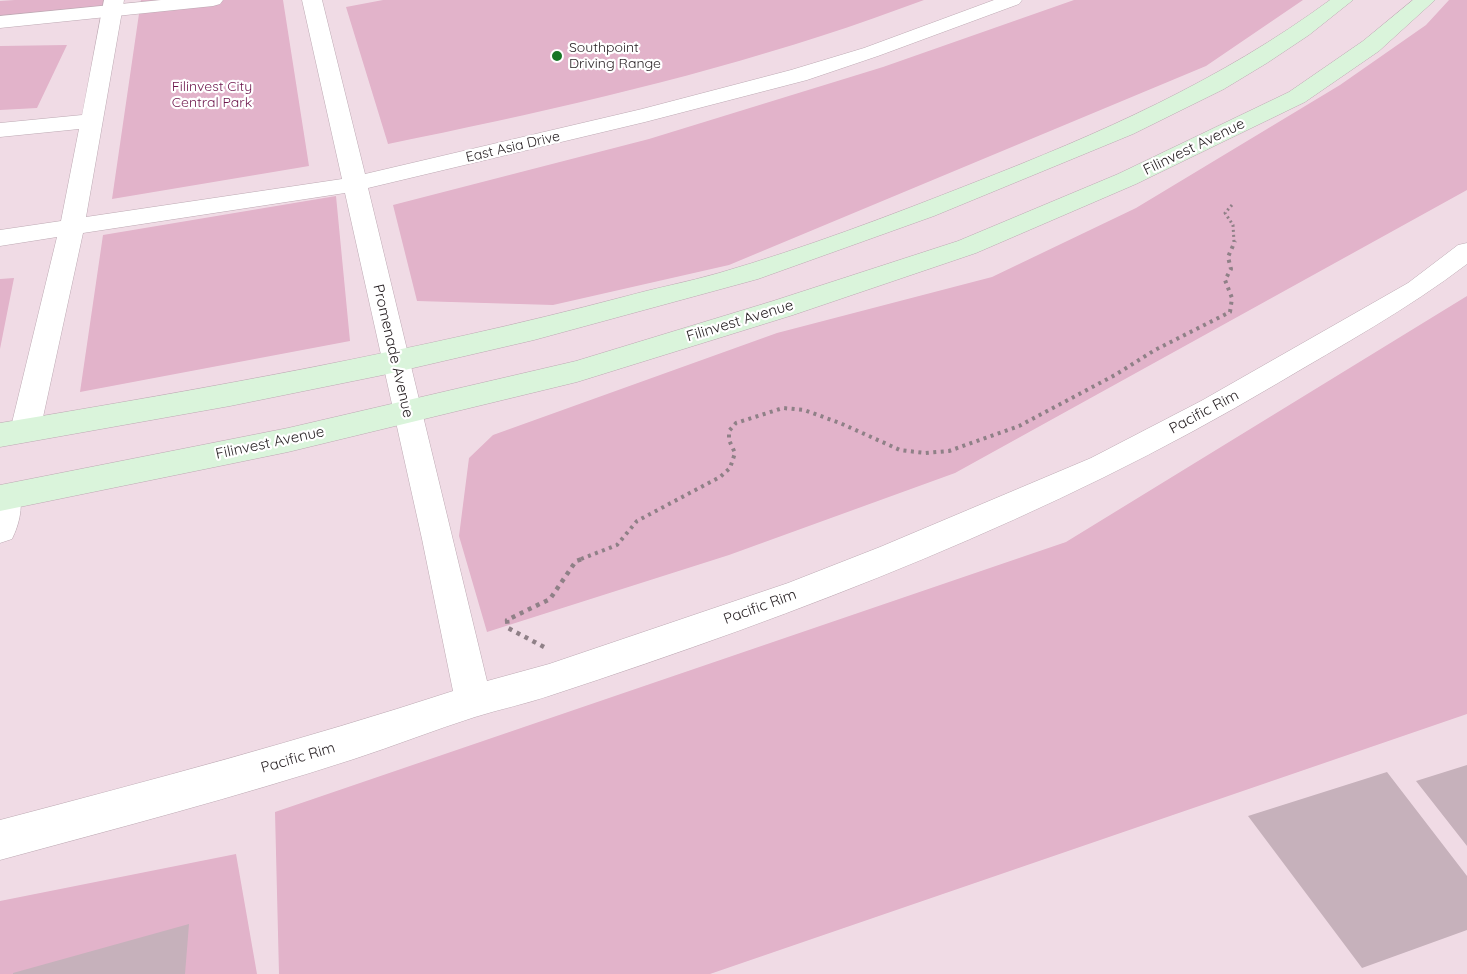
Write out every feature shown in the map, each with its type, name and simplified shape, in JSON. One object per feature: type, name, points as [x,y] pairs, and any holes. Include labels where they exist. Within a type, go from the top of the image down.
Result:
[{"type":"main road","points":[[12,433],[395,362],[549,327],[745,274],[942,204],[1088,147],[1236,75],[1308,28],[1343,0]]},
{"type":"main road","name":"Filinvest Avenue","points":[[3,497],[277,442],[577,371],[783,308],[967,247],[1127,179],[1298,97],[1371,46],[1425,0]]},
{"type":"street","points":[[0,22],[113,6],[213,0]]},
{"type":"street","name":"Promenade Avenue","points":[[312,0],[438,538],[473,701]]},
{"type":"street","name":"East Asia Drive","points":[[0,238],[354,184],[645,116],[799,75],[871,52],[1012,0]]},
{"type":"street","points":[[12,433],[72,227],[113,6]]},
{"type":"street","points":[[0,129],[92,121]]},
{"type":"street","name":"Pacific Rim","points":[[0,840],[190,789],[341,745],[473,701],[549,680],[797,594],[892,557],[1102,466],[1211,409],[1338,337],[1416,289],[1467,251]]},
{"type":"street","points":[[0,530],[3,497]]},
{"type":"path","points":[[549,680],[549,657],[542,644],[508,628],[507,620],[550,599],[576,561],[617,545],[637,521],[720,477],[730,468],[735,453],[729,440],[729,431],[736,423],[783,408],[804,410],[858,430],[900,450],[925,453],[949,451],[1019,426],[1114,375],[1155,350],[1230,312],[1232,298],[1225,280],[1231,269],[1228,257],[1235,240],[1233,225],[1225,213],[1232,205]]},
{"type":"green space","points":[[105,0],[101,10],[0,18],[0,1]]},
{"type":"green space","name":"Filinvest City Central Park","points":[[141,0],[283,0],[309,166],[112,199]]},
{"type":"green space","name":"Southpoint Driving Range","points":[[383,0],[924,0],[834,32],[714,68],[552,109],[388,144],[346,7]]},
{"type":"green space","points":[[1074,0],[1303,0],[1206,66],[729,265],[553,305],[417,301],[393,205],[649,139],[883,67]]},
{"type":"green space","points":[[1449,0],[1467,0],[1467,190],[955,473],[729,555],[487,632],[459,536],[469,458],[493,435],[777,333],[992,277],[1136,208],[1340,85],[1426,25]]},
{"type":"green space","points":[[67,45],[37,108],[0,110],[0,46]]},
{"type":"green space","points":[[336,196],[350,341],[80,392],[103,235]]},
{"type":"green space","points":[[14,278],[0,349],[0,279]]},
{"type":"green space","points":[[1467,296],[1467,714],[710,974],[279,974],[275,812],[1066,542]]},
{"type":"green space","points":[[236,854],[257,974],[0,974],[0,901]]},
{"type":"building","points":[[1467,765],[1467,846],[1416,781]]},
{"type":"building","points":[[1387,772],[1467,876],[1467,930],[1362,968],[1248,816]]},
{"type":"building","points":[[189,924],[185,974],[13,974],[13,973]]},
{"type":"place","name":"Southpoint Driving Range","points":[[557,56]]}]
